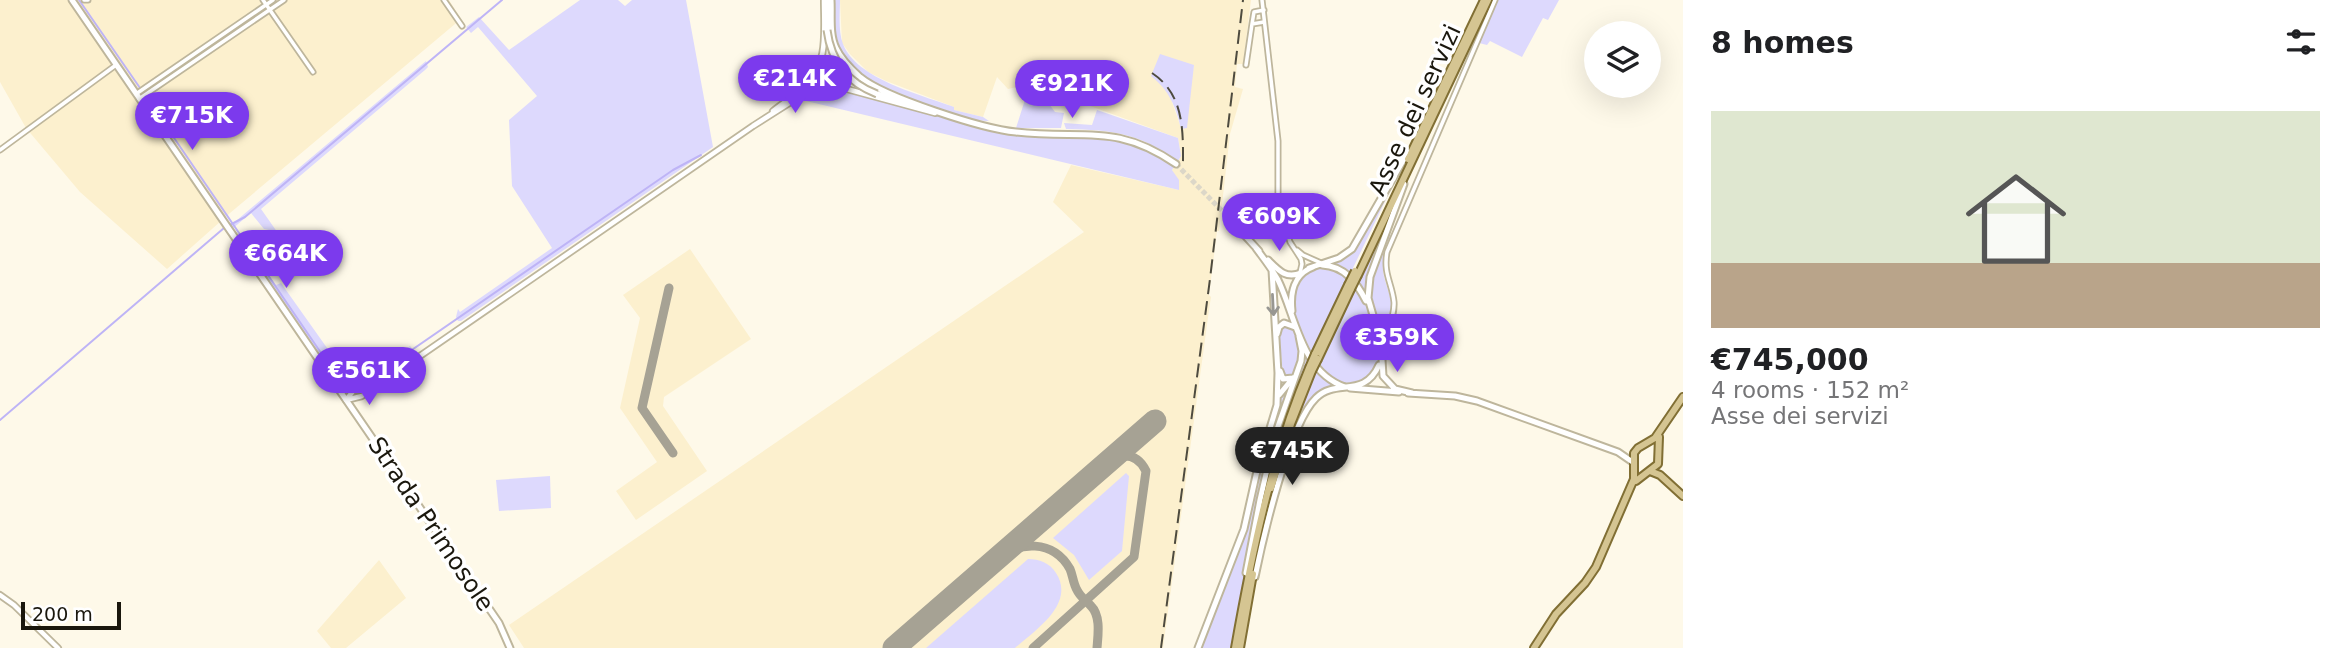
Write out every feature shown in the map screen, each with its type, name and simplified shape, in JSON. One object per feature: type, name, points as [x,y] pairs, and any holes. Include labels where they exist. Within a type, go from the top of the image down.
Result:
[{"type":"main road","name":"Strada Primosole","points":[[72,0],[499,623],[510,648]]},
{"type":"main road","points":[[827,0],[827,30],[832,52],[845,73],[857,84],[877,94],[952,116]]},
{"type":"main road","points":[[827,0],[835,46],[846,63],[860,78],[895,95],[952,116],[1008,131],[1119,136],[1143,144],[1176,164]]},
{"type":"main road","name":"Asse dei servizi","points":[[1356,273],[1486,0]]},
{"type":"main road","name":"Asse dei servizi","points":[[1356,273],[1486,0]]},
{"type":"main road","points":[[1412,393],[1399,391],[1388,384],[1382,370],[1382,353],[1368,298],[1370,277],[1400,194],[1432,126],[1443,95]]},
{"type":"main road","points":[[1228,217],[1282,273],[1290,276],[1343,256],[1356,243],[1424,126]]},
{"type":"main road","points":[[1256,248],[1272,270],[1298,332],[1312,361],[1323,376],[1349,388],[1469,399],[1618,452],[1638,469],[1657,473],[1670,483]]},
{"type":"main road","points":[[1294,321],[1292,295],[1296,281],[1304,271],[1328,265],[1344,271],[1353,279],[1371,311]]},
{"type":"main road","points":[[1198,648],[1244,529],[1256,471],[1278,398],[1272,270]]},
{"type":"main road","points":[[1243,604],[1267,486],[1287,422],[1356,273]]},
{"type":"main road","points":[[1238,648],[1244,583],[1263,484],[1280,417],[1302,354],[1298,332],[1289,323],[1281,325],[1276,340]]},
{"type":"main road","points":[[1250,590],[1291,446],[1312,401],[1322,393],[1360,385],[1373,376],[1379,367],[1382,353]]},
{"type":"main road","points":[[1277,356],[1282,377],[1295,376]]},
{"type":"main road","points":[[1238,648],[1275,477],[1311,370]]},
{"type":"main road","points":[[1278,398],[1295,376]]},
{"type":"main road","points":[[1618,452],[1653,441],[1683,397]]},
{"type":"main road","points":[[1661,430],[1657,442],[1658,461],[1662,473],[1683,496]]},
{"type":"main road","points":[[1640,447],[1652,447],[1658,453]]},
{"type":"main road","points":[[1534,647],[1556,614],[1596,567],[1632,488],[1636,476],[1633,457],[1640,447]]},
{"type":"main road","points":[[1632,488],[1647,471],[1655,468],[1658,461]]},
{"type":"street","points":[[138,97],[145,88],[265,2],[273,0]]},
{"type":"street","points":[[138,97],[149,93],[284,0]]},
{"type":"street","points":[[444,0],[462,26]]},
{"type":"street","points":[[764,119],[806,86],[821,63],[827,0]]},
{"type":"street","points":[[1262,0],[1278,141],[1278,206],[1288,237],[1301,259],[1304,271]]},
{"type":"street","points":[[1382,353],[1392,320],[1394,302],[1385,272],[1387,252],[1495,0]]},
{"type":"street","points":[[265,2],[313,72]]},
{"type":"street","points":[[1246,65],[1254,12],[1264,10]]},
{"type":"street","points":[[1252,24],[1265,22]]},
{"type":"street","points":[[208,44],[212,49]]},
{"type":"street","points":[[358,417],[356,406],[362,396],[378,384],[764,119],[829,81],[840,64],[835,46]]},
{"type":"street","points":[[0,150],[116,65]]},
{"type":"street","points":[[777,107],[820,79],[836,74],[851,74],[860,78]]},
{"type":"street","points":[[145,88],[149,93]]},
{"type":"street","points":[[814,88],[844,88],[939,114]]},
{"type":"street","points":[[1288,237],[1303,255],[1328,265]]},
{"type":"street","points":[[1377,328],[1385,330],[1392,320]]},
{"type":"street","points":[[322,364],[340,383],[360,387]]},
{"type":"street","points":[[346,400],[351,392],[360,387],[378,384]]},
{"type":"street","points":[[346,400],[362,396]]},
{"type":"street","points":[[0,595],[58,648]]},
{"type":"shaded area","points":[[0,0],[449,0],[461,19],[167,269],[80,192],[26,128],[0,82]]},
{"type":"shaded area","points":[[580,0],[618,0],[625,6],[632,0],[686,0],[713,147],[458,321],[458,309],[460,312],[552,248],[512,186],[509,120],[537,96],[478,27],[471,33],[466,27],[479,17],[509,50]]},
{"type":"shaded area","points":[[833,0],[840,0],[843,44],[861,67],[891,84],[989,121],[906,99],[862,76],[850,66],[837,47]]},
{"type":"shaded area","points":[[840,0],[1251,0],[1243,64],[1237,64],[1235,87],[1243,89],[1230,134],[1209,295],[1211,297],[1163,648],[524,648],[509,625],[1084,232],[1053,202],[1071,165],[1179,190],[1172,170],[1181,156],[1178,138],[1030,84],[1008,89],[997,77],[983,117],[954,110],[954,107],[868,72],[842,43]],"holes":[[[1194,65],[1181,128],[1170,96],[1152,76]]]},
{"type":"shaded area","points":[[1498,0],[1559,0],[1548,20],[1543,18],[1522,57],[1490,41],[1487,45],[1479,43]]},
{"type":"shaded area","points":[[1160,54],[1194,65],[1187,128],[1181,129],[1171,100],[1163,87],[1151,76]]},
{"type":"shaded area","points":[[426,61],[428,67],[425,70],[261,209],[280,236],[258,251],[256,249],[274,236],[264,229],[251,213],[232,229],[230,226]]},
{"type":"shaded area","points":[[1030,84],[1052,94],[1049,104],[1055,112],[1064,113],[1061,128],[1016,128]]},
{"type":"shaded area","points":[[822,88],[842,88],[1007,134],[1103,136],[1138,145],[1175,165],[1172,170],[1179,180],[1179,190],[802,100],[767,121],[804,95]]},
{"type":"shaded area","points":[[1097,110],[1178,138],[1181,156],[1178,161],[1150,144],[1125,135],[1098,130],[1066,129],[1064,123],[1092,125]]},
{"type":"shaded area","points":[[1391,189],[1353,268],[1359,276],[1394,204],[1368,278],[1366,296],[1348,272],[1331,264],[1352,250]]},
{"type":"shaded area","points":[[1389,234],[1391,236],[1383,270],[1392,308],[1389,322],[1383,328],[1376,317],[1371,293],[1372,281]]},
{"type":"shaded area","points":[[241,235],[276,285],[281,283],[337,362],[346,370],[364,373],[374,370],[410,346],[414,351],[412,355],[370,382],[348,384],[338,378],[327,367],[238,237]]},
{"type":"shaded area","points":[[690,249],[751,339],[664,397],[663,406],[707,471],[636,520],[616,491],[657,462],[620,408],[640,318],[623,295]]},
{"type":"shaded area","points":[[1323,267],[1338,271],[1358,291],[1373,322],[1377,339],[1375,368],[1367,378],[1349,384],[1331,377],[1315,362],[1303,341],[1296,318],[1295,295],[1304,277]]},
{"type":"shaded area","points":[[1283,325],[1293,327],[1298,346],[1296,368],[1294,375],[1289,378],[1283,375],[1279,332]]},
{"type":"shaded area","points":[[1304,348],[1319,375],[1339,387],[1313,399],[1282,467],[1294,424],[1313,376],[1307,367],[1282,427],[1263,490]]},
{"type":"shaded area","points":[[1291,382],[1264,480],[1233,648],[1200,648],[1240,547],[1259,468],[1283,393]]},
{"type":"shaded area","points":[[1126,473],[1129,476],[1122,551],[1089,580],[1074,555],[1053,538]]},
{"type":"shaded area","points":[[550,476],[551,508],[499,511],[496,480]]},
{"type":"shaded area","points":[[1028,559],[1051,567],[1061,584],[1057,606],[1033,633],[1015,648],[926,648]]},
{"type":"shaded area","points":[[379,560],[406,598],[346,648],[331,648],[317,631]]},
{"type":"waterway","points":[[79,0],[140,88]]},
{"type":"waterway","points":[[0,420],[224,228],[245,217],[502,0]]},
{"type":"waterway","points":[[146,97],[332,369],[341,377],[352,381],[362,381],[374,376],[673,170],[701,155]]},
{"type":"taxiway","points":[[669,288],[642,408],[673,453]]},
{"type":"taxiway","points":[[1033,648],[1134,557],[1146,471],[1140,462],[1132,457],[1112,458]]},
{"type":"taxiway","points":[[995,560],[1014,549],[1035,546],[1054,552],[1063,559],[1070,569],[1078,592],[1096,615],[1097,648]]},
{"type":"runway","points":[[894,648],[1155,421]]},
{"type":"tunnel","points":[[1176,164],[1228,217]]},
{"type":"railway","points":[[1161,648],[1210,279],[1243,0]]},
{"type":"railway","points":[[1152,73],[1171,92],[1180,115],[1183,167]]}]
